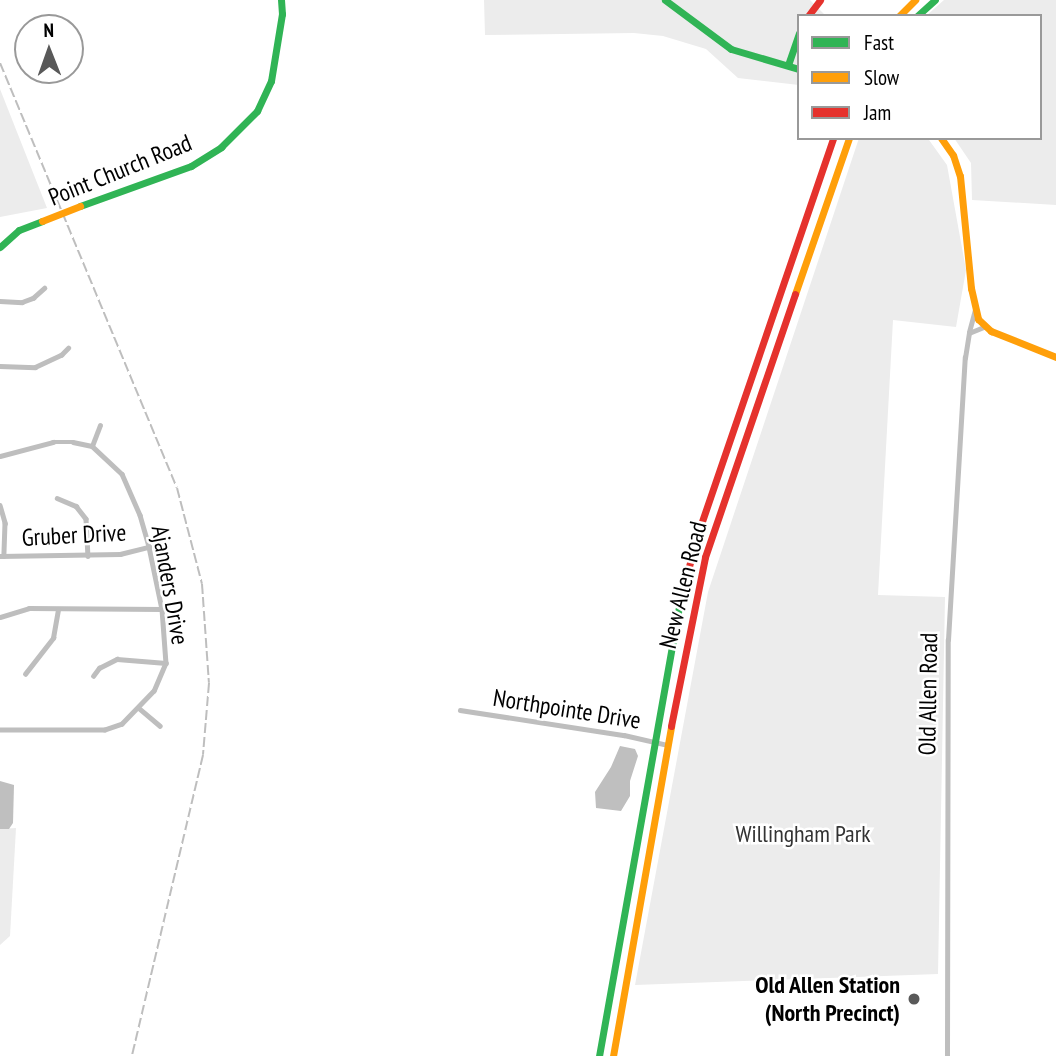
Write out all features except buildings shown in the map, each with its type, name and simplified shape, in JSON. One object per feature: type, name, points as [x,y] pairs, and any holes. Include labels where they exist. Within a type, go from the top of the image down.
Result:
[{"type":"main road","name":"Point Church Road","points":[[0,247],[19,230],[191,166],[221,147],[257,110],[271,81],[282,14],[281,0]]},
{"type":"main road","points":[[665,0],[731,49],[797,68]]},
{"type":"main road","points":[[900,14],[915,0]]},
{"type":"main road","points":[[919,14],[935,0]]},
{"type":"main road","points":[[788,65],[797,39]]},
{"type":"main road","name":"New Allen Road","points":[[600,1056],[675,618],[698,533],[832,140]]},
{"type":"main road","name":"New Allen Road","points":[[613,1056],[690,621],[705,557],[848,140]]},
{"type":"main road","points":[[942,140],[953,155],[960,176],[975,310],[984,327],[1056,357]]},
{"type":"main road","points":[[784,284],[793,292],[790,309]]},
{"type":"street","points":[[0,301],[22,302],[33,298],[44,288]]},
{"type":"street","name":"Old Allen Road","points":[[947,1056],[948,640],[963,373],[975,310]]},
{"type":"street","points":[[969,333],[984,327]]},
{"type":"street","points":[[0,366],[35,367],[68,348]]},
{"type":"street","points":[[0,456],[53,442],[92,446],[100,425]]},
{"type":"street","name":"Ajanders Drive","points":[[92,446],[122,474],[140,515],[162,609],[166,663],[154,691],[140,709]]},
{"type":"street","points":[[57,498],[76,506],[86,519],[88,556]]},
{"type":"street","points":[[0,505],[5,523],[2,556]]},
{"type":"street","name":"Gruber Drive","points":[[2,556],[88,556],[120,554],[149,547]]},
{"type":"street","points":[[0,617],[29,608],[162,609]]},
{"type":"street","points":[[25,674],[53,638],[58,609]]},
{"type":"street","points":[[93,676],[99,668],[117,659],[166,663]]},
{"type":"street","points":[[0,730],[105,730],[122,724],[140,709],[160,726]]},
{"type":"street","name":"Northpointe Drive","points":[[460,710],[668,745]]},
{"type":"green space","points":[[484,0],[810,0],[824,14],[797,14],[797,85],[738,78],[706,49],[663,36],[634,33],[485,35]]},
{"type":"green space","points":[[944,0],[1056,0],[1056,205],[972,200],[971,163],[955,140],[1042,140],[1042,14],[928,14]]},
{"type":"green space","points":[[0,89],[47,208],[0,217]]},
{"type":"green space","name":"Willingham Park","points":[[858,140],[929,140],[947,165],[966,270],[956,327],[893,320],[878,595],[945,597],[938,974],[635,985],[708,592]]},
{"type":"green space","points":[[16,828],[10,936],[0,945],[0,829]]},
{"type":"shaded area","points":[[620,746],[635,749],[638,756],[630,781],[630,796],[621,811],[596,808],[595,792],[611,767]]},
{"type":"shaded area","points":[[0,781],[14,785],[13,823],[9,829],[0,829]]},
{"type":"railway","points":[[0,63],[177,488],[202,584],[209,683],[203,755],[132,1056]]},
{"type":"traffic: fast","points":[[80,206],[191,166],[221,147],[257,111],[271,81],[282,14],[281,0]]},
{"type":"traffic: fast","points":[[665,0],[731,49],[797,68]]},
{"type":"traffic: fast","points":[[919,14],[935,0]]},
{"type":"traffic: fast","points":[[788,65],[797,39]]},
{"type":"traffic: fast","points":[[0,247],[19,230],[42,221]]},
{"type":"traffic: fast","points":[[599,1056],[681,596]]},
{"type":"traffic: slow","points":[[901,14],[915,0]]},
{"type":"traffic: slow","points":[[795,294],[848,140]]},
{"type":"traffic: slow","points":[[942,140],[953,155],[960,176],[971,288],[978,319],[991,331],[1056,357]]},
{"type":"traffic: slow","points":[[42,221],[80,206]]},
{"type":"traffic: slow","points":[[613,1056],[671,726]]},
{"type":"traffic: jam","points":[[810,14],[820,0]]},
{"type":"traffic: jam","points":[[681,596],[698,533],[832,140]]},
{"type":"traffic: jam","points":[[671,726],[705,557],[795,294]]},
{"type":"place","name":"Old Allen Station (North Precinct)","points":[[914,999]]}]
